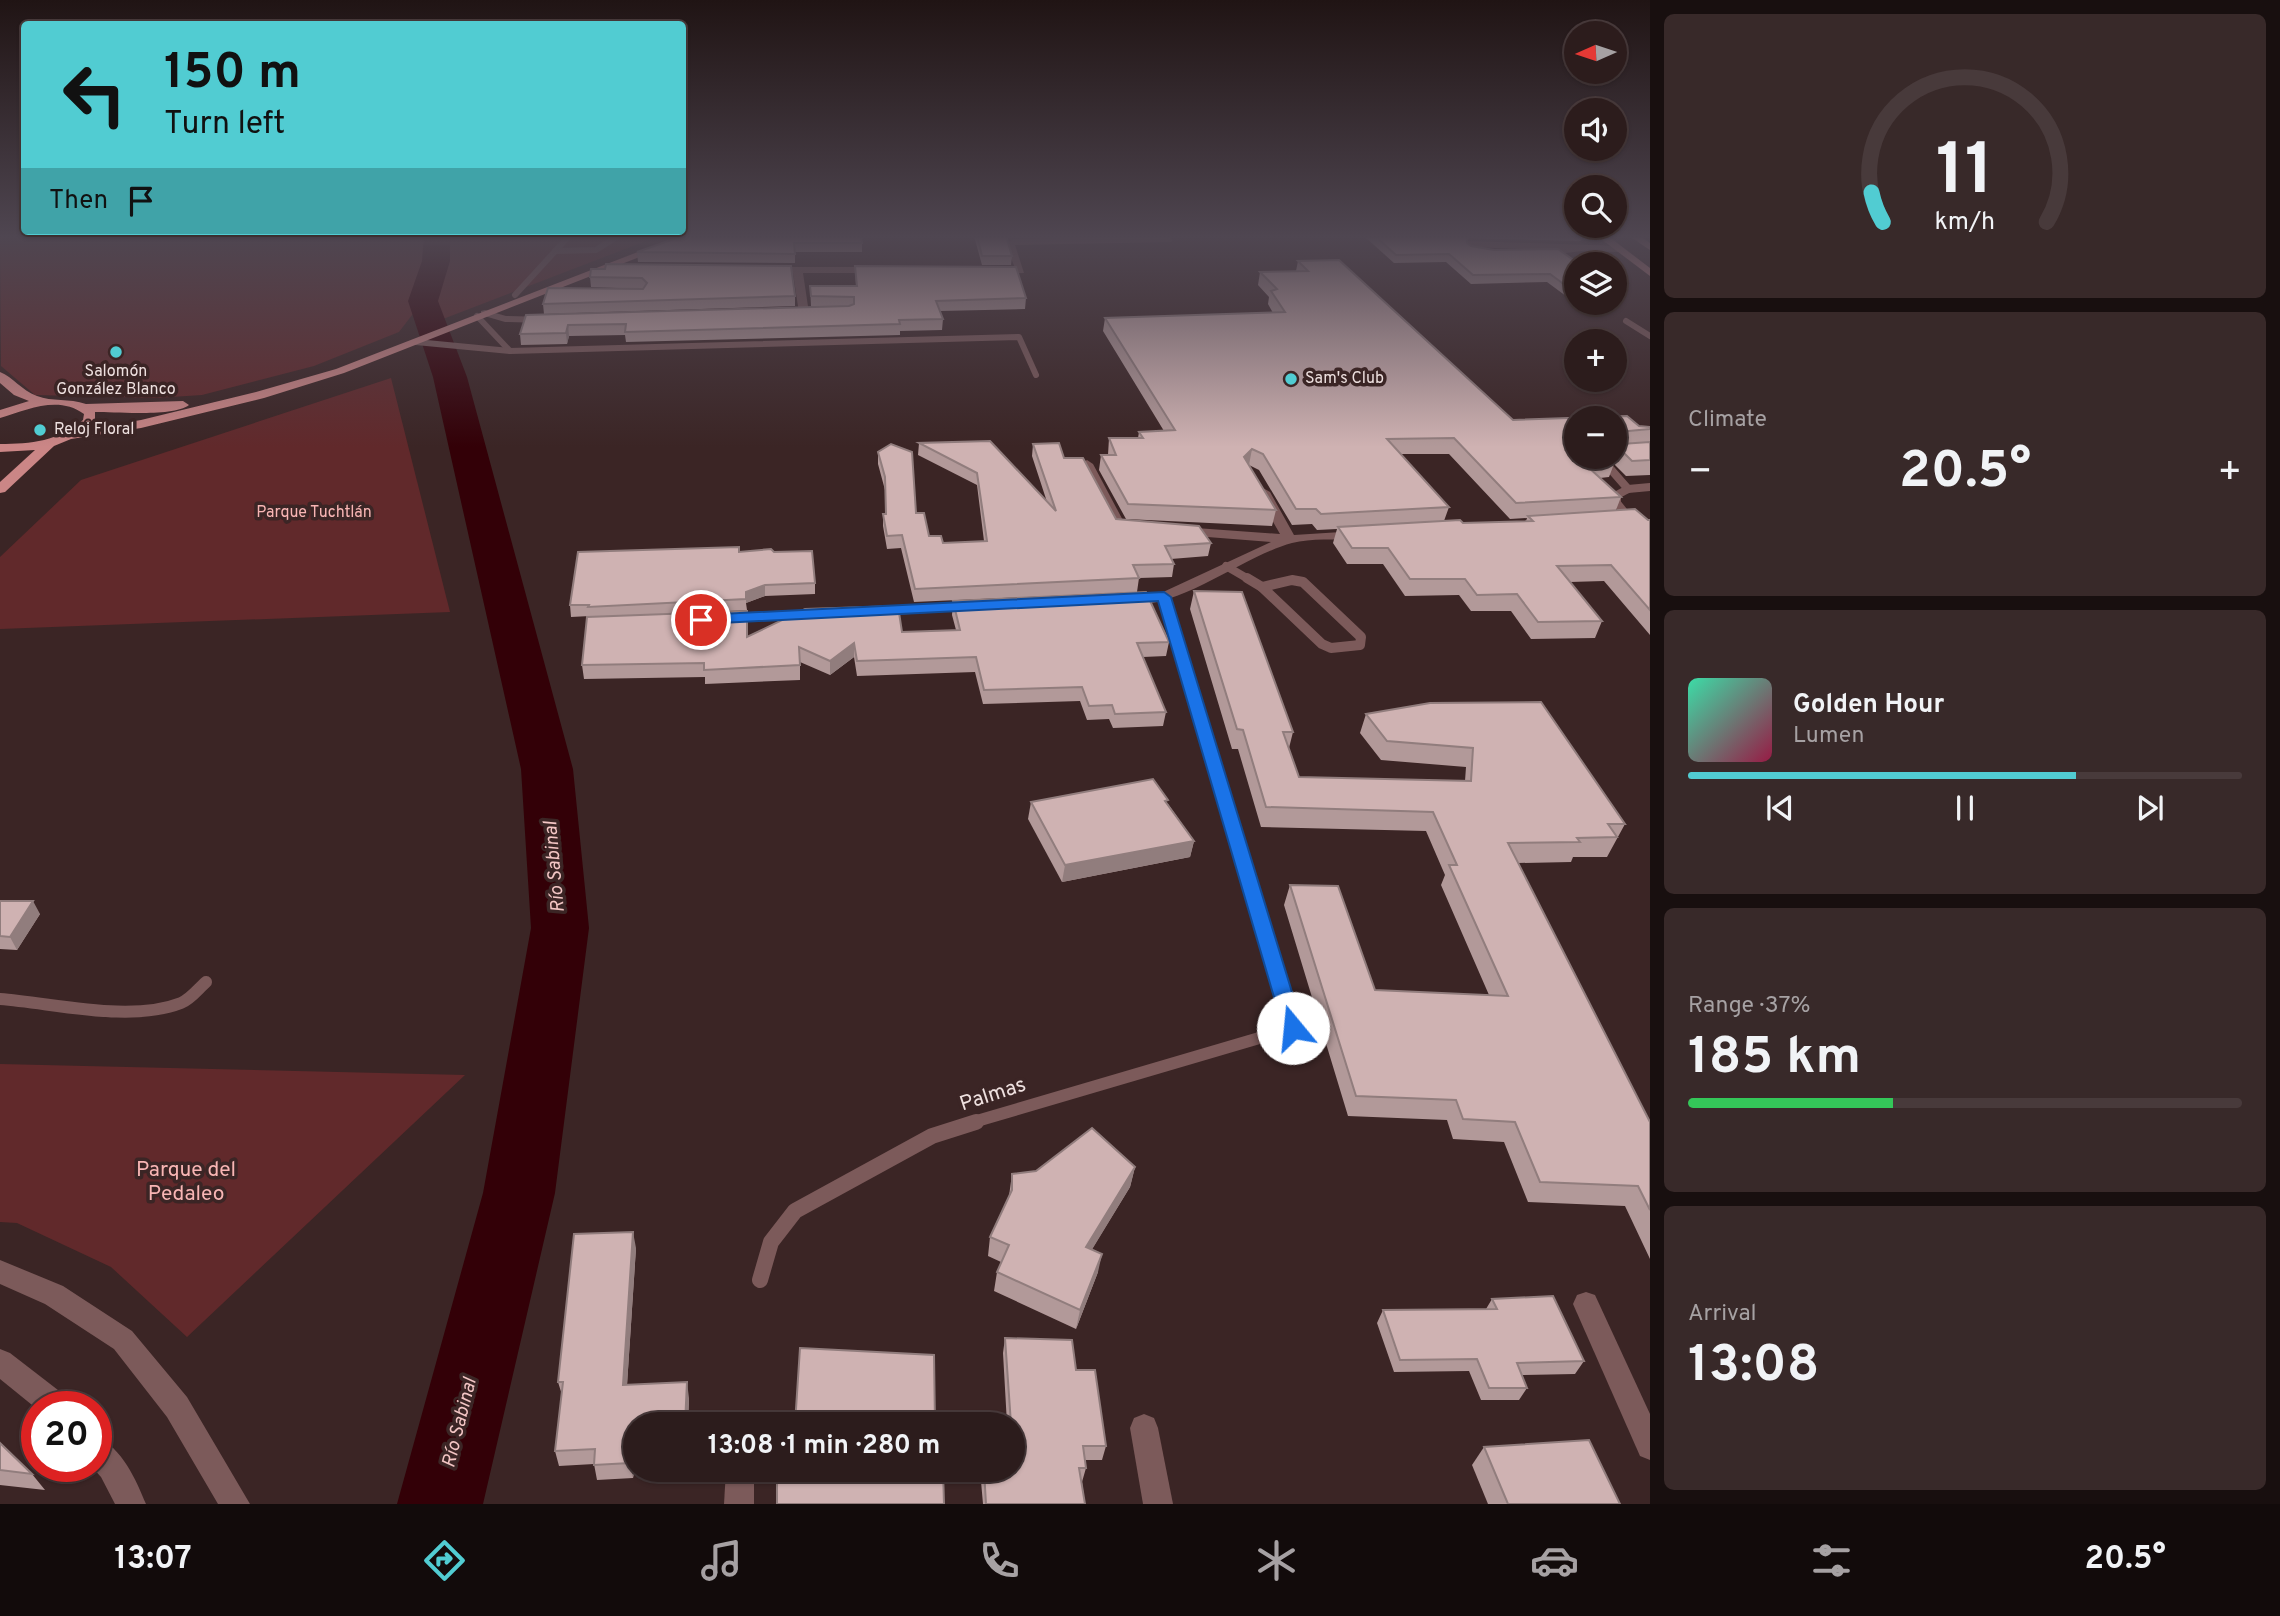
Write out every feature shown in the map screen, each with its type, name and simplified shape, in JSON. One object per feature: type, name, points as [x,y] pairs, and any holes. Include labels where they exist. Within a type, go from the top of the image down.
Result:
[{"type":"main road","points":[[0,448],[33,446],[69,436],[141,424],[260,395],[340,371],[421,340],[490,306]]},
{"type":"main road","points":[[450,324],[504,306]]},
{"type":"main road","points":[[0,414],[46,403],[65,403],[85,408],[147,408],[218,399],[421,340]]},
{"type":"main road","points":[[0,375],[8,386],[23,396],[46,403]]},
{"type":"main road","points":[[69,436],[89,421],[90,414],[85,408]]},
{"type":"main road","points":[[0,489],[52,442]]},
{"type":"street","points":[[803,306],[804,313]]},
{"type":"street","points":[[481,315],[505,319],[562,319]]},
{"type":"street","points":[[1087,464],[1119,526],[1132,527]]},
{"type":"street","points":[[1257,483],[1290,539]]},
{"type":"street","points":[[1172,530],[1290,539],[1372,534]]},
{"type":"street","points":[[1111,600],[1164,597],[1226,566],[1290,539]]},
{"type":"street","points":[[865,612],[988,606]]},
{"type":"street","points":[[715,619],[838,613]]},
{"type":"street","points":[[0,1272],[54,1295],[123,1340],[177,1407],[235,1504]]},
{"type":"street","points":[[1586,1304],[1650,1446]]},
{"type":"street","points":[[0,1362],[37,1391]]},
{"type":"street","points":[[1144,1428],[1158,1504]]},
{"type":"street","points":[[112,1470],[131,1504]]},
{"type":"street","points":[[739,1504],[740,1482]]},
{"type":"lane","points":[[481,315],[510,351]]},
{"type":"lane","points":[[1626,321],[1650,336]]},
{"type":"lane","points":[[421,340],[482,350],[510,351],[1019,337],[1036,374]]},
{"type":"lane","points":[[1610,469],[1628,489]]},
{"type":"lane","points":[[1628,518],[1617,503],[1617,495],[1628,489],[1650,487]]},
{"type":"lane","points":[[1226,566],[1262,587],[1322,643],[1331,648],[1360,645],[1361,637],[1303,582],[1292,580],[1262,587]]},
{"type":"lane","name":"Palmas","points":[[760,1280],[766,1250],[776,1228],[795,1211],[932,1136],[1029,1104],[1293,1028],[1164,597]]},
{"type":"lane","points":[[0,999],[128,1010],[156,1008],[182,1003],[206,982]]},
{"type":"green space","points":[[1,306],[419,306],[399,332],[314,366],[202,395],[156,398],[35,395],[1,366]]},
{"type":"green space","points":[[424,306],[476,306],[430,324]]},
{"type":"green space","name":"Parque Tuchtlán","points":[[391,378],[450,612],[0,629],[0,557],[81,480]]},
{"type":"green space","name":"Parque del Pedaleo","points":[[0,1064],[465,1075],[187,1337],[111,1267],[17,1223],[0,1222]]},
{"type":"building","points":[[938,306],[943,319],[899,320],[900,324],[625,332],[626,324],[568,325],[566,333],[520,334],[526,315]]},
{"type":"building","points":[[1281,306],[1389,306],[1513,420],[1564,418],[1564,469],[1590,469],[1621,497],[1516,503],[1454,438],[1387,439],[1449,507],[1321,514],[1316,509],[1296,509],[1263,454],[1252,449],[1244,457],[1276,510],[1128,504],[1101,455],[1116,455],[1109,438],[1143,438],[1139,432],[1175,430],[1105,318],[1285,312]]},
{"type":"building","points":[[1627,416],[1639,426],[1650,429],[1627,431]]},
{"type":"building","points":[[990,441],[1056,511],[1033,444],[1059,443],[1064,458],[1083,458],[1116,519],[1199,526],[1211,543],[1165,546],[1174,564],[1133,565],[1139,578],[915,589],[902,535],[887,536],[883,514],[886,514],[885,477],[878,452],[891,444],[912,452],[916,513],[924,513],[929,536],[941,536],[943,543],[987,541],[977,473],[919,443]]},
{"type":"building","points":[[1650,442],[1650,460],[1632,461],[1627,456],[1627,444]]},
{"type":"building","points":[[1635,509],[1650,520],[1650,610],[1611,565],[1557,566],[1602,621],[1538,622],[1517,594],[1477,595],[1465,579],[1410,579],[1388,548],[1352,548],[1338,527],[1460,520],[1463,523],[1533,521],[1528,516]]},
{"type":"building","points":[[739,547],[739,552],[771,549],[774,552],[812,551],[815,583],[765,585],[746,592],[746,599],[588,607],[589,605],[570,605],[578,552]]},
{"type":"building","points":[[1194,591],[1242,592],[1293,732],[1283,732],[1299,777],[1471,781],[1473,748],[1387,741],[1366,714],[1430,703],[1541,702],[1625,824],[1608,824],[1617,837],[1577,838],[1580,842],[1508,843],[1650,1122],[1650,1210],[1638,1186],[1540,1182],[1515,1122],[1463,1119],[1456,1100],[1356,1096],[1290,885],[1338,886],[1375,990],[1508,996],[1449,865],[1457,865],[1433,812],[1266,807],[1243,730],[1237,729]]},
{"type":"building","points":[[1146,592],[1169,642],[1137,643],[1166,712],[1115,714],[1112,705],[1089,706],[1082,687],[984,690],[976,657],[857,661],[854,643],[830,661],[799,647],[800,665],[704,670],[704,663],[582,665],[587,617],[747,611],[747,637],[805,609],[898,606],[902,632],[960,630],[953,601]]},
{"type":"building","points":[[1153,779],[1168,800],[1165,801],[1194,841],[1065,865],[1031,802]]},
{"type":"building","points":[[0,901],[33,901],[10,937],[0,936]]},
{"type":"building","points":[[1092,1128],[1135,1167],[1086,1247],[1102,1254],[1080,1310],[997,1272],[1009,1245],[990,1237],[1012,1190],[1012,1174],[1036,1171]]},
{"type":"building","points":[[633,1232],[623,1385],[687,1382],[686,1412],[623,1412],[623,1463],[594,1465],[595,1449],[555,1451],[563,1382],[558,1382],[574,1234]]},
{"type":"building","points":[[1553,1296],[1584,1361],[1517,1363],[1527,1388],[1489,1388],[1477,1359],[1400,1360],[1383,1310],[1497,1309],[1492,1299]]},
{"type":"building","points":[[1005,1338],[1072,1340],[1076,1370],[1095,1370],[1106,1446],[1083,1446],[1086,1468],[1079,1468],[1085,1504],[986,1504],[985,1482],[1025,1482],[1025,1412],[1010,1412]]},
{"type":"building","points":[[800,1348],[934,1355],[935,1412],[796,1412]]},
{"type":"building","points":[[1589,1440],[1620,1504],[1508,1504],[1484,1447]]},
{"type":"building","points":[[0,1443],[21,1463],[21,1473],[0,1470]]},
{"type":"building","points":[[777,1482],[943,1482],[944,1504],[777,1504]]},
{"type":"waterway","name":"Río Sabinal","points":[[425,306],[450,377],[547,769],[560,928],[519,1193],[440,1504]]},
{"type":"place","name":"Salomón González Blanco","points":[[116,352]]},
{"type":"place","name":"Sam's Club","points":[[1291,379]]},
{"type":"place","name":"Reloj Floral","points":[[40,430]]},
{"type":"route","points":[[701,620],[1164,597],[1293,1028]]}]
